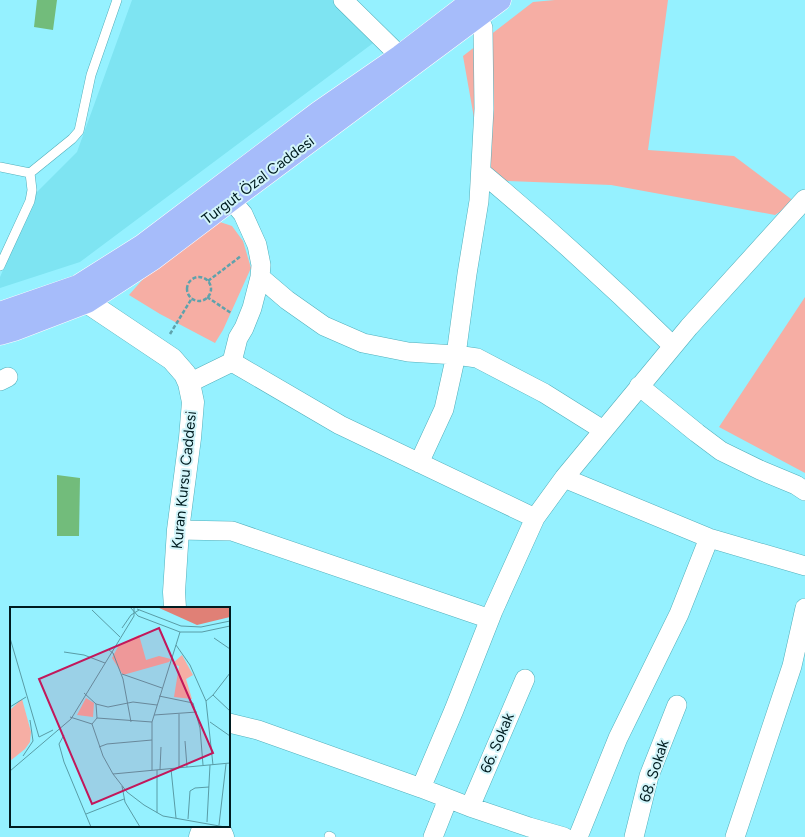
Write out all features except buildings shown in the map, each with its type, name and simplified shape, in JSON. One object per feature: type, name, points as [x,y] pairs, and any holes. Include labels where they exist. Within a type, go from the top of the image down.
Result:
[{"type":"main road","name":"Turgut Özal Caddesi","points":[[0,334],[14,330],[83,294],[142,245],[225,193],[319,112],[406,61],[473,7],[500,0]]},
{"type":"main road","name":"Turgut Özal Caddesi","points":[[0,313],[83,294]]},
{"type":"main road","name":"Kuran Kursu Caddesi","points":[[83,294],[172,359],[185,374],[189,383],[193,402],[190,438],[178,530],[174,592],[175,607]]},
{"type":"main road","points":[[200,837],[204,827]]},
{"type":"main road","points":[[218,827],[223,837]]},
{"type":"street","points":[[343,0],[406,61]]},
{"type":"street","points":[[419,463],[444,409],[456,355],[479,201],[484,102],[483,28],[473,7]]},
{"type":"street","points":[[481,172],[594,271],[673,346]]},
{"type":"street","points":[[189,383],[232,362],[238,338],[252,308],[260,277],[261,265],[257,245],[243,214],[225,193]]},
{"type":"street","points":[[420,788],[454,710],[490,619],[535,518],[564,478],[639,386],[695,321],[805,199]]},
{"type":"street","points":[[260,277],[287,300],[324,326],[363,343],[408,352],[477,358],[544,392],[603,430]]},
{"type":"street","points":[[232,362],[340,425],[535,518]]},
{"type":"street","points":[[639,386],[697,433],[722,451],[760,470],[796,484],[805,491]]},
{"type":"street","points":[[564,478],[709,538],[805,566]]},
{"type":"street","points":[[178,530],[232,531],[490,619]]},
{"type":"street","points":[[578,837],[618,738],[679,614],[709,538]]},
{"type":"street","points":[[735,837],[792,666],[805,608]]},
{"type":"street","name":"66. Sokak","points":[[470,807],[524,678]]},
{"type":"street","name":"68. Sokak","points":[[634,837],[649,776],[677,705]]},
{"type":"street","points":[[230,723],[258,730],[420,788],[470,807],[527,832],[564,837]]},
{"type":"street","points":[[433,837],[448,799]]},
{"type":"lane","points":[[30,173],[72,139],[79,131],[91,74],[117,0]]},
{"type":"lane","points":[[0,167],[30,173]]},
{"type":"lane","points":[[0,266],[30,201],[32,190],[30,173]]},
{"type":"path","points":[[208,281],[257,245]]},
{"type":"path","points":[[197,277],[201,277],[208,281],[210,287],[207,297],[200,300],[189,296],[187,288],[190,281],[197,277]]},
{"type":"path","points":[[207,297],[246,323]]},
{"type":"path","points":[[160,351],[192,298]]},
{"type":"shaded area","points":[[37,0],[57,0],[53,30],[34,27]]},
{"type":"shaded area","points":[[132,0],[344,0],[380,38],[80,262],[0,288],[0,277],[37,192],[77,152]]},
{"type":"shaded area","points":[[555,0],[668,0],[648,150],[734,156],[795,202],[775,215],[611,185],[485,180],[463,56],[533,2]]},
{"type":"shaded area","points":[[217,221],[232,226],[243,241],[251,268],[223,330],[215,343],[160,314],[129,295],[143,279]]},
{"type":"shaded area","points":[[805,297],[805,473],[719,427]]},
{"type":"shaded area","points":[[57,475],[80,478],[79,536],[57,536]]}]
